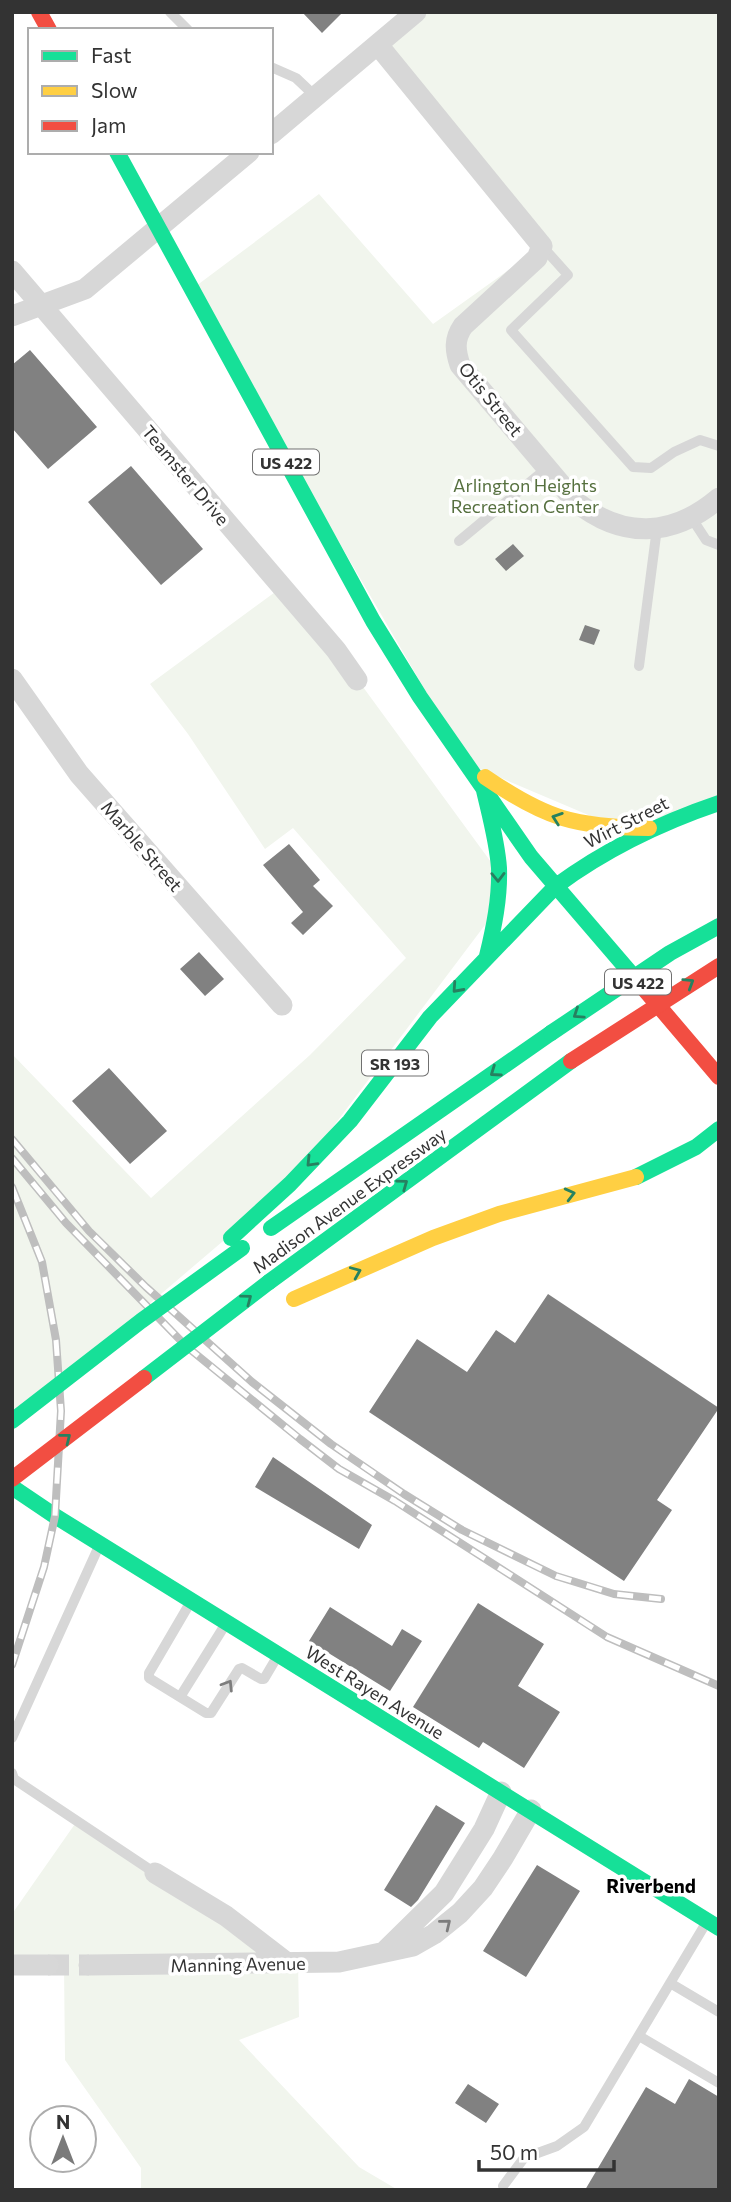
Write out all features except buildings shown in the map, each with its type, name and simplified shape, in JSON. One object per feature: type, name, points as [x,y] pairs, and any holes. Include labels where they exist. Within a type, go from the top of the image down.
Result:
[{"type":"main road","points":[[39,12],[48,28]]},
{"type":"main road","name":"US 422","points":[[118,154],[373,621],[420,697],[531,857],[719,1077]]},
{"type":"main road","name":"US 422","points":[[468,764],[514,797],[559,820],[585,826],[649,828]]},
{"type":"main road","points":[[483,786],[499,873],[497,909],[487,956]]},
{"type":"main road","name":"Wirt Street","points":[[556,886],[587,863],[649,828],[719,803]]},
{"type":"main road","name":"SR 193","points":[[237,1243],[350,1121],[430,1017],[556,886]]},
{"type":"main road","name":"Madison Avenue Expressway","points":[[12,1421],[237,1243],[670,953],[719,926]]},
{"type":"main road","name":"Madison Avenue Expressway","points":[[12,1479],[269,1282],[571,1061],[719,966]]},
{"type":"main road","points":[[288,1301],[433,1238],[499,1214],[639,1176],[696,1147],[719,1129]]},
{"type":"main road","points":[[186,1346],[246,1320]]},
{"type":"main road","name":"West Rayen Avenue","points":[[12,1487],[713,1924]]},
{"type":"street","points":[[273,132],[416,12]]},
{"type":"street","points":[[378,45],[542,246]]},
{"type":"street","points":[[12,316],[85,289],[247,154]]},
{"type":"street","name":"Otis Street","points":[[542,246],[537,258],[463,326],[458,334],[455,352],[460,365],[575,501],[593,516],[623,528],[657,528],[691,517],[719,498]]},
{"type":"street","name":"Teamster Drive","points":[[12,271],[336,650],[357,680]]},
{"type":"street","name":"Marble Street","points":[[12,679],[79,774],[282,1005]]},
{"type":"street","points":[[385,1951],[444,1893],[484,1829],[500,1792]]},
{"type":"street","name":"Manning Avenue","points":[[89,1965],[339,1962],[413,1946],[434,1934],[460,1913],[483,1888],[531,1810]]},
{"type":"street","points":[[155,1873],[226,1916],[286,1962]]},
{"type":"street","points":[[12,1965],[48,1965]]},
{"type":"lane","points":[[170,12],[186,28]]},
{"type":"lane","points":[[273,68],[296,78],[315,96]]},
{"type":"lane","points":[[542,246],[568,275],[511,330],[633,467],[651,468],[674,452],[700,440],[719,446]]},
{"type":"lane","points":[[459,541],[547,468]]},
{"type":"lane","points":[[691,517],[706,540],[719,545]]},
{"type":"lane","points":[[639,666],[657,528]]},
{"type":"lane","points":[[12,1738],[100,1544]]},
{"type":"lane","points":[[192,1601],[149,1673],[149,1678],[205,1713],[211,1713],[239,1669],[264,1679],[279,1655]]},
{"type":"lane","points":[[180,1697],[226,1622]]},
{"type":"lane","points":[[12,1773],[14,1779],[155,1873]]},
{"type":"lane","points":[[503,2186],[524,2158],[556,2146],[584,2127],[670,1983],[713,1924]]},
{"type":"lane","points":[[670,1983],[719,2012]]},
{"type":"lane","points":[[639,2036],[719,2083]]},
{"type":"green space","name":"Arlington Heights Recreation Center","points":[[416,12],[719,12],[719,803],[619,828],[468,764],[192,289],[319,194],[433,324],[542,246],[378,45]]},
{"type":"green space","points":[[282,587],[336,650],[499,873],[497,909],[290,1184],[12,1421],[12,1054],[151,1198],[310,1055],[406,958],[293,828],[265,849],[188,734],[150,684]]},
{"type":"green space","points":[[77,1821],[298,1962],[299,2017],[239,2040],[359,2167],[398,2190],[141,2190],[141,2168],[65,2060],[64,1965],[12,1965],[12,1914]]},
{"type":"tunnel","points":[[48,1965],[89,1965]]},
{"type":"railway","points":[[12,1139],[89,1231],[146,1287],[252,1382],[331,1444],[462,1530],[556,1576],[614,1594],[661,1599]]},
{"type":"railway","points":[[12,1158],[66,1223],[186,1346],[339,1469],[395,1501],[607,1637],[719,1686]]},
{"type":"railway","points":[[12,1187],[42,1262],[56,1340],[61,1411],[55,1516],[44,1567],[12,1665]]},
{"type":"traffic: fast","points":[[118,154],[373,621],[420,697],[531,857],[634,977]]},
{"type":"traffic: fast","points":[[483,786],[499,868],[499,890],[487,956]]},
{"type":"traffic: fast","points":[[556,886],[594,860],[634,838],[719,803]]},
{"type":"traffic: fast","points":[[231,1238],[290,1184],[350,1121],[430,1017],[556,886]]},
{"type":"traffic: fast","points":[[551,1033],[670,953],[719,926]]},
{"type":"traffic: fast","points":[[271,1228],[551,1033]]},
{"type":"traffic: fast","points":[[269,1282],[571,1061]]},
{"type":"traffic: fast","points":[[636,1177],[696,1147],[719,1129]]},
{"type":"traffic: fast","points":[[12,1421],[141,1321],[242,1248]]},
{"type":"traffic: fast","points":[[144,1378],[269,1282]]},
{"type":"traffic: fast","points":[[12,1487],[719,1928]]},
{"type":"traffic: slow","points":[[485,777],[526,803],[562,818],[601,826],[649,828]]},
{"type":"traffic: slow","points":[[294,1299],[433,1238],[499,1214],[636,1177]]},
{"type":"traffic: jam","points":[[39,12],[48,28]]},
{"type":"traffic: jam","points":[[571,1061],[719,966]]},
{"type":"traffic: jam","points":[[634,977],[719,1077]]},
{"type":"traffic: jam","points":[[12,1479],[144,1378]]},
{"type":"district","name":"Riverbend","points":[[651,1885]]}]
